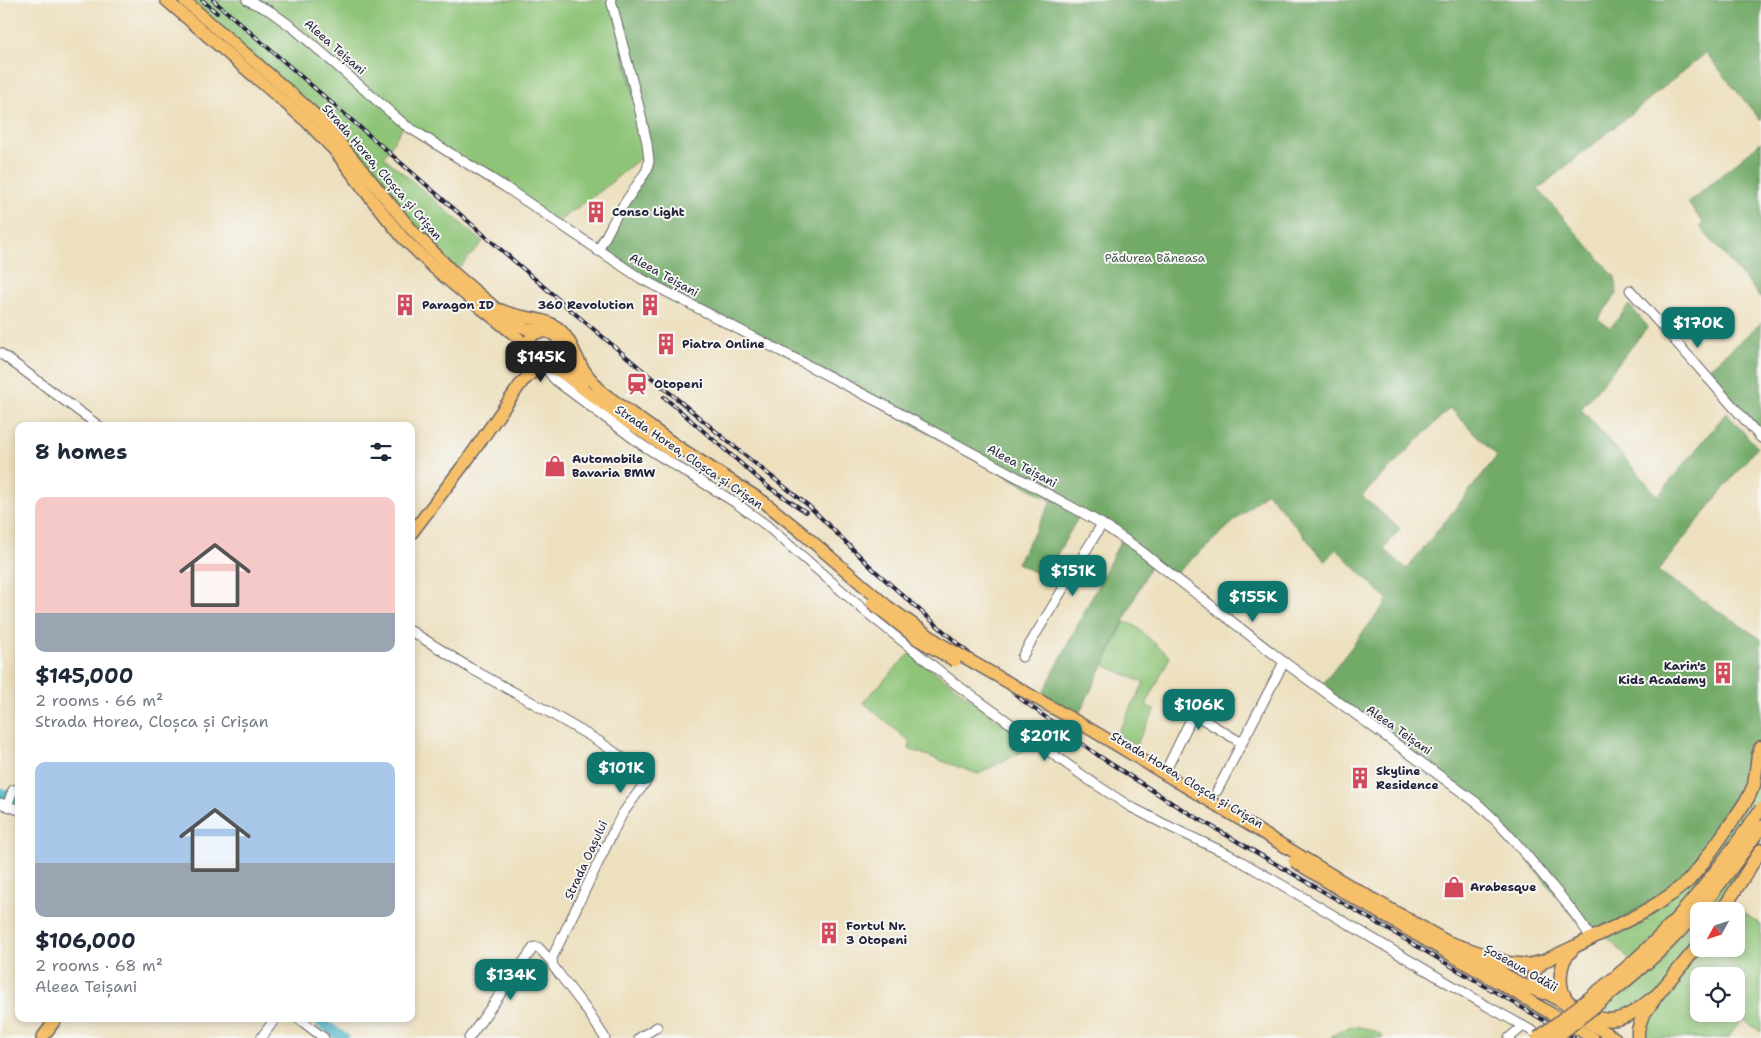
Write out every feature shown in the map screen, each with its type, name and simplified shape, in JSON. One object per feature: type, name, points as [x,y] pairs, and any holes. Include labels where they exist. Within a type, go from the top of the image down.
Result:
[{"type":"highway","points":[[1447,942],[1515,964],[1527,965],[1543,962],[1651,908],[1672,894],[1696,872],[1748,798],[1756,779],[1760,751]]},
{"type":"highway","points":[[1538,1038],[1619,974],[1661,936],[1720,866],[1761,809]]},
{"type":"highway","points":[[1555,1038],[1667,944],[1729,873],[1761,827]]},
{"type":"highway","points":[[1728,902],[1761,850]]},
{"type":"highway","points":[[1543,962],[1538,976],[1540,981],[1546,986],[1555,983],[1566,956],[1576,946]]},
{"type":"highway","points":[[1638,1038],[1639,1023],[1649,1006],[1690,956]]},
{"type":"highway","points":[[1543,962],[1534,974],[1534,981],[1539,987],[1594,1018],[1611,1020],[1630,1014],[1657,995]]},
{"type":"highway","points":[[1561,970],[1563,1000]]},
{"type":"highway","points":[[1522,991],[1563,1000],[1594,1021],[1608,1024],[1624,1022],[1649,1006]]},
{"type":"main road","name":"Strada Horea, Cloșca și Crișan","points":[[166,0],[306,121],[335,151],[369,196],[419,254],[516,336],[528,351]]},
{"type":"main road","name":"Strada Horea, Cloșca și Crișan","points":[[184,0],[325,124],[411,229],[454,273],[513,323],[541,332]]},
{"type":"main road","points":[[474,290],[508,313],[541,320],[558,328],[569,342],[587,375],[604,394]]},
{"type":"main road","points":[[415,529],[522,382],[542,364],[555,360],[558,356],[560,347],[554,335],[550,332],[541,332],[530,339],[522,382]]},
{"type":"main road","name":"Strada Horea, Cloșca și Crișan","points":[[560,347],[572,368],[675,450],[756,505],[917,639],[1091,738],[1522,991]]},
{"type":"main road","points":[[528,351],[534,360],[542,364]]},
{"type":"main road","name":"Strada Horea, Cloșca și Crișan","points":[[542,364],[560,371],[631,425],[675,450]]},
{"type":"main road","name":"Strada Horea, Cloșca și Crișan","points":[[1350,890],[1413,923]]},
{"type":"main road","name":"Șoseaua Odăii","points":[[1413,923],[1447,942],[1593,1038]]},
{"type":"main road","name":"Șoseaua Odăii","points":[[1522,991],[1615,1038]]},
{"type":"main road","points":[[42,1038],[54,1022]]},
{"type":"street","name":"Aleea Teișani","points":[[247,0],[270,11],[290,25],[405,124],[505,187],[640,278],[890,408],[1102,524],[1136,547],[1284,662],[1427,765],[1492,816],[1576,915],[1591,938]]},
{"type":"street","points":[[598,251],[618,213],[647,170],[649,161],[639,107],[611,0]]},
{"type":"street","points":[[1630,290],[1761,438]]},
{"type":"street","points":[[0,353],[94,422]]},
{"type":"street","name":"Strada Horea, Cloșca și Crișan","points":[[542,364],[555,380],[615,426],[752,515],[865,611],[957,685],[1097,785],[1129,806],[1239,860],[1545,1038]]},
{"type":"street","points":[[1022,657],[1102,524]]},
{"type":"street","name":"Strada Oașului","points":[[415,634],[470,668],[600,742],[647,775],[647,780],[616,826],[552,958],[552,962]]},
{"type":"street","points":[[1217,791],[1284,662]]},
{"type":"street","points":[[1169,764],[1189,723],[1196,717],[1242,743]]},
{"type":"street","points":[[5,804],[15,790]]},
{"type":"street","points":[[469,1038],[534,947],[538,946],[586,1009],[604,1038]]},
{"type":"street","points":[[261,1038],[273,1022]]},
{"type":"street","points":[[303,1022],[324,1038]]},
{"type":"street","points":[[1509,1038],[1523,1026]]},
{"type":"street","points":[[639,1038],[657,1027]]},
{"type":"green space","points":[[184,0],[611,0],[639,107],[645,154],[602,190],[557,222],[404,125],[384,157],[483,242],[454,273],[339,141]]},
{"type":"green space","name":"Pădurea Băneasa","points":[[611,0],[1761,0],[1761,121],[1706,53],[1538,189],[1615,277],[1617,294],[1598,319],[1610,328],[1629,305],[1648,327],[1581,409],[1658,496],[1726,413],[1757,447],[1658,571],[1761,639],[1761,747],[1756,779],[1696,872],[1591,938],[1492,816],[1319,689],[1388,600],[1336,549],[1325,561],[1267,492],[1173,576],[1136,547],[598,251],[649,165]],"holes":[[[1450,408],[1497,456],[1407,569],[1384,549],[1400,529],[1362,496]]]},
{"type":"green space","points":[[1761,142],[1761,298],[1700,227],[1703,223],[1688,203]]},
{"type":"green space","points":[[1761,323],[1761,434],[1706,371]]},
{"type":"green space","points":[[1053,499],[1080,514],[1044,578],[1017,563]]},
{"type":"green space","points":[[1121,540],[1152,562],[1079,715],[1043,693]]},
{"type":"green space","points":[[1124,622],[1134,625],[1170,657],[1146,705],[1155,710],[1136,745],[1117,734],[1144,683],[1104,665]]},
{"type":"green space","points":[[910,653],[1030,743],[1027,749],[978,774],[909,749],[911,743],[863,702]]},
{"type":"green space","points":[[1761,751],[1761,809],[1720,866],[1632,962],[1605,935]]},
{"type":"green space","points":[[1761,827],[1761,850],[1728,901],[1729,902],[1690,902]]},
{"type":"green space","points":[[1690,902],[1690,958],[1745,958],[1745,913],[1761,925],[1761,1032],[1745,1021],[1745,967],[1690,967],[1690,1022],[1740,1022],[1728,1038],[1638,1038],[1642,1017],[1630,1014],[1586,1013]]},
{"type":"green space","points":[[1351,1026],[1369,1029],[1377,1032],[1384,1038],[1331,1038],[1333,1035]]},
{"type":"waterway","points":[[0,793],[15,799]]},
{"type":"waterway","points":[[321,1022],[343,1038]]},
{"type":"railway","points":[[202,0],[217,13]]},
{"type":"railway","points":[[213,0],[573,312],[743,454],[809,506],[874,570],[1022,700],[1099,756],[1175,805],[1574,1038]]},
{"type":"railway","points":[[664,397],[767,486],[806,512]]},
{"type":"place","name":"Conso Light","points":[[596,212]]},
{"type":"place","name":"Paragon ID","points":[[405,305]]},
{"type":"place","name":"360 Revolution","points":[[650,305]]},
{"type":"place","name":"Piatra Online","points":[[666,344]]},
{"type":"place","name":"Otopeni","points":[[637,384]]},
{"type":"place","name":"Automobile Bavaria BMW","points":[[555,466]]},
{"type":"place","name":"Karin's Kids Academy","points":[[1723,673]]},
{"type":"place","name":"Skyline Residence","points":[[1360,778]]},
{"type":"place","name":"Arabesque","points":[[1454,887]]},
{"type":"place","name":"Fortul Nr. 3 Otopeni","points":[[829,933]]}]
